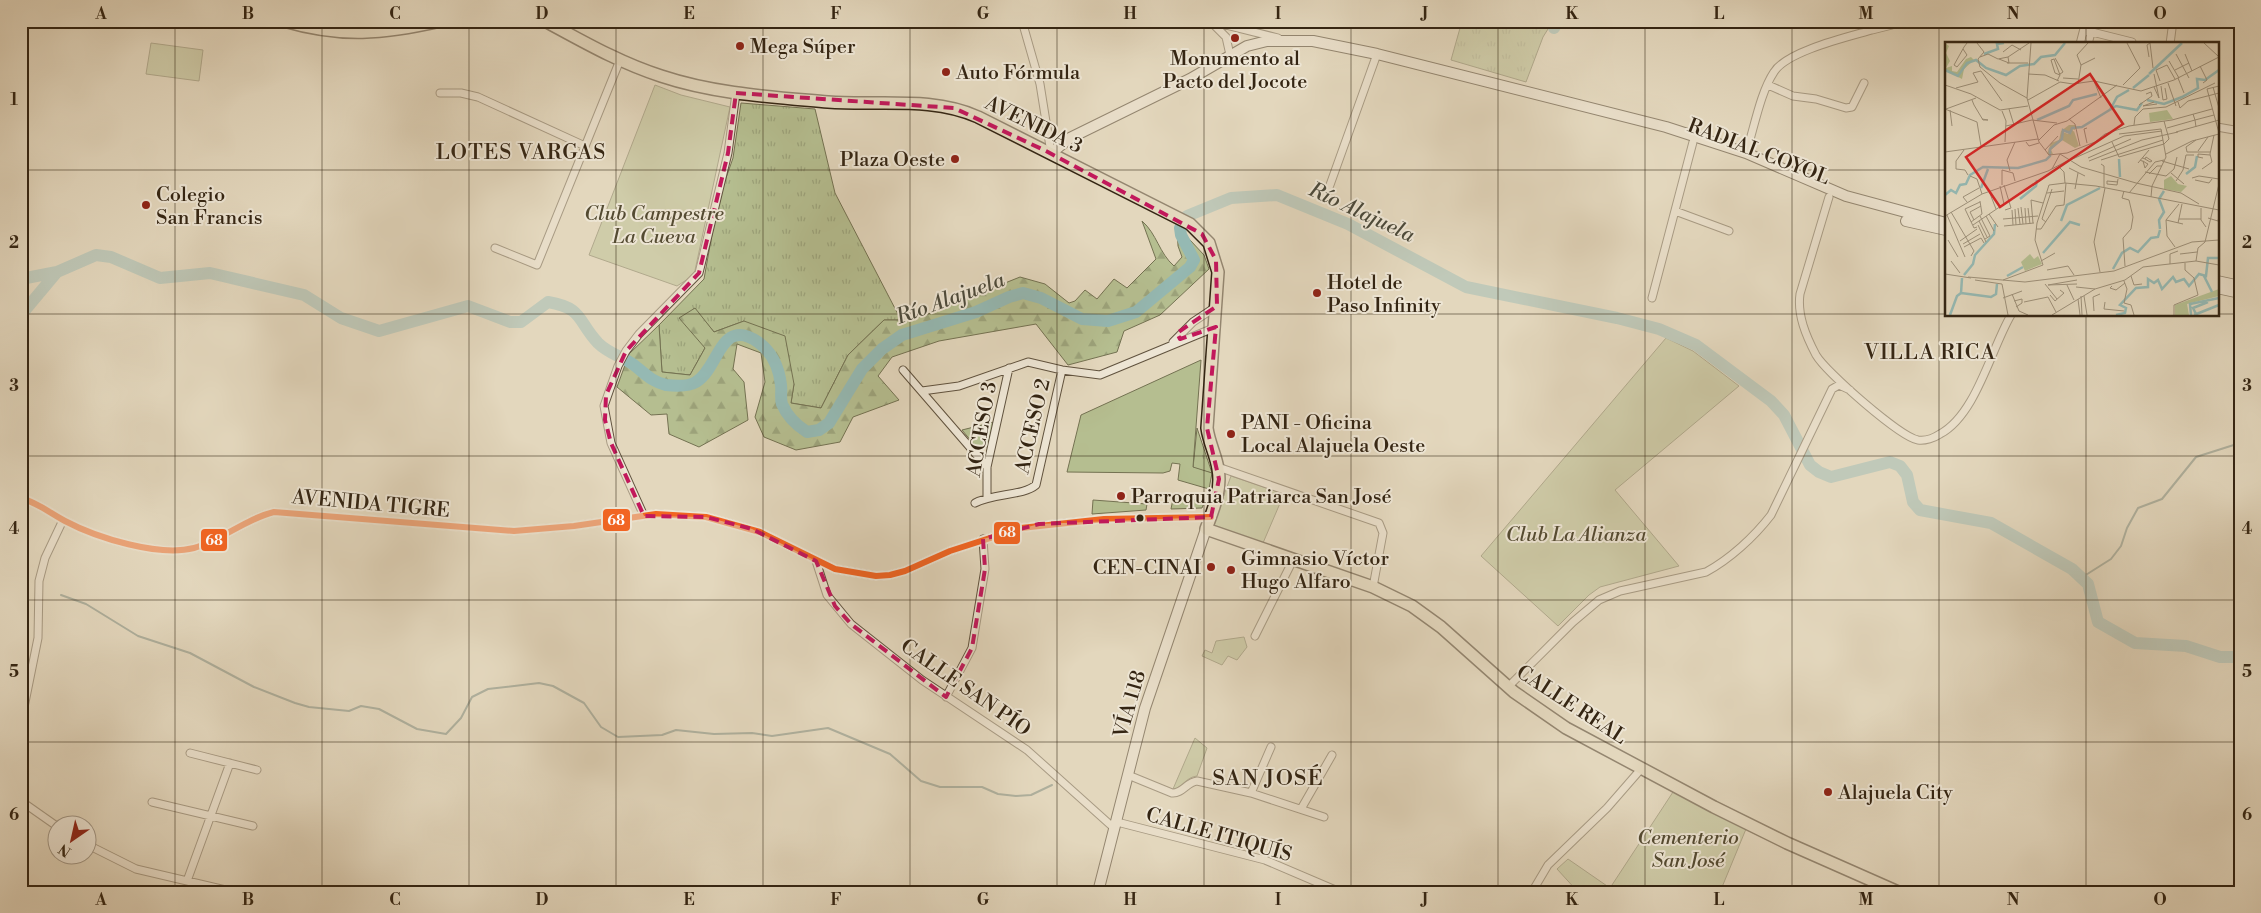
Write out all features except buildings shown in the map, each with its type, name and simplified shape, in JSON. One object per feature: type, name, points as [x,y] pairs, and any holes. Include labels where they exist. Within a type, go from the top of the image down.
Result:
[{"type":"main road","points":[[284,21],[320,31],[354,34],[390,32],[440,21]]},
{"type":"main road","name":"AVENIDA 3","points":[[545,21],[620,60],[662,77],[707,89],[832,102],[954,108],[978,117],[1185,221],[1202,234],[1214,254],[1218,272],[1216,327],[1207,428],[1208,440],[1218,467],[1218,489],[1206,529]]},
{"type":"main road","name":"CALLE REAL","points":[[1206,529],[1373,587],[1412,606],[1441,627],[1508,687],[1566,728],[1641,769],[1787,843],[1898,892]]},
{"type":"street","points":[[1022,21],[1040,84],[1051,153]]},
{"type":"street","points":[[1210,21],[1286,39]]},
{"type":"street","points":[[1210,21],[1226,37],[1230,55]]},
{"type":"street","points":[[1872,21],[1872,30]]},
{"type":"street","points":[[2081,42],[2086,21]]},
{"type":"street","points":[[2089,42],[2094,21]]},
{"type":"street","points":[[2170,42],[2173,21]]},
{"type":"street","points":[[1745,156],[1768,85],[1775,70],[1787,61],[1816,47],[1892,25]]},
{"type":"street","points":[[2084,30],[2132,42]]},
{"type":"street","name":"RADIAL COYOL","points":[[1051,153],[1070,138],[1190,79],[1250,42],[1272,36],[1326,41],[1694,138],[1786,171],[1857,200],[1935,222]]},
{"type":"street","name":"RADIAL COYOL","points":[[1242,48],[1267,40],[1286,39],[1347,47]]},
{"type":"street","points":[[1326,196],[1377,54]]},
{"type":"street","points":[[495,248],[537,265],[620,60]]},
{"type":"street","points":[[1768,85],[1793,96],[1816,99],[1846,108],[1852,107],[1864,83]]},
{"type":"street","points":[[440,93],[461,93],[478,97],[585,146]]},
{"type":"street","points":[[644,516],[611,443],[604,406],[606,395],[626,351],[639,334],[699,273],[728,153],[736,93]]},
{"type":"street","points":[[2218,127],[2240,131]]},
{"type":"street","points":[[1652,298],[1694,138]]},
{"type":"street","name":"RADIAL COYOL","points":[[1745,156],[1756,164],[1830,197],[1935,222]]},
{"type":"street","points":[[1756,164],[1786,176],[1788,174],[1786,171]]},
{"type":"street","points":[[1792,181],[1792,176],[1808,181]]},
{"type":"street","points":[[1857,200],[1830,197],[1800,294],[1798,308],[1817,356],[1827,368],[1850,390],[1905,434],[1917,440],[1926,440],[1940,434],[1960,417],[2011,316]]},
{"type":"street","points":[[1675,211],[1729,231]]},
{"type":"street","points":[[2218,283],[2240,288]]},
{"type":"street","points":[[2218,288],[2240,294]]},
{"type":"street","points":[[1169,346],[1193,322],[1217,306]]},
{"type":"street","points":[[922,391],[959,386],[1028,362],[1062,370],[1100,375],[1216,327]]},
{"type":"street","name":"ACCESO 3","points":[[987,497],[987,467],[1009,368]]},
{"type":"street","points":[[1508,687],[1573,622],[1599,600],[1620,591],[1706,572],[1717,566],[1761,528],[1771,515],[1830,392],[1831,382],[1827,368]]},
{"type":"street","points":[[903,370],[987,467]]},
{"type":"street","name":"ACCESO 2","points":[[975,503],[987,497],[1027,490],[1036,485],[1062,370]]},
{"type":"street","points":[[1830,392],[1838,384],[1850,390]]},
{"type":"street","points":[[1218,467],[1376,521],[1382,526],[1383,532],[1373,587]]},
{"type":"street","name":"AVENIDA TIGRE","points":[[21,498],[40,506],[63,520],[128,543],[171,550],[200,546],[259,516],[274,512],[514,531],[574,526],[644,516],[679,514],[730,522],[760,532],[816,561],[847,572],[876,576],[890,576],[983,539],[1039,524],[1177,516],[1210,517]]},
{"type":"street","points":[[21,722],[38,638],[39,581],[45,558],[63,520]]},
{"type":"street","name":"VÍA 118","points":[[1098,892],[1145,708],[1163,650],[1206,529]]},
{"type":"street","points":[[946,697],[972,648],[985,569],[983,539]]},
{"type":"street","points":[[1255,636],[1293,560]]},
{"type":"street","name":"CALLE SAN PÍO","points":[[816,561],[827,595],[842,615],[946,697],[1027,750],[1116,825]]},
{"type":"street","points":[[1251,793],[1271,747]]},
{"type":"street","points":[[190,753],[257,770]]},
{"type":"street","points":[[1301,809],[1332,754]]},
{"type":"street","points":[[187,880],[230,764]]},
{"type":"street","points":[[1532,892],[1548,865],[1607,808],[1641,769]]},
{"type":"street","points":[[1128,775],[1172,794],[1176,794],[1192,782],[1197,781],[1251,793],[1324,817]]},
{"type":"street","points":[[21,801],[48,820]]},
{"type":"street","points":[[152,802],[253,826]]},
{"type":"street","name":"CALLE ITIQUÍS","points":[[1116,825],[1265,860],[1340,892]]},
{"type":"street","points":[[98,850],[136,869],[232,891]]},
{"type":"highlighted area","points":[[736,93],[954,108],[1046,151],[1202,234],[1216,260],[1217,306],[1177,333],[1180,339],[1216,327],[1207,428],[1219,479],[1211,517],[1039,524],[983,539],[985,569],[972,648],[946,697],[851,624],[835,606],[816,561],[752,529],[706,517],[644,516],[611,443],[605,420],[606,395],[626,351],[699,273],[728,153]]},
{"type":"green space","points":[[1462,21],[1553,21],[1543,37],[1526,82],[1451,60]]},
{"type":"green space","points":[[151,43],[203,50],[199,81],[146,74]]},
{"type":"green space","name":"Club Campestre La Cueva","points":[[655,85],[681,95],[730,107],[694,275],[677,286],[589,255]]},
{"type":"green space","points":[[741,103],[815,109],[835,193],[901,320],[884,320],[848,355],[821,408],[791,403],[794,384],[744,321],[714,332],[694,308],[705,348],[690,375],[662,372],[659,325],[704,279],[718,201],[733,158]]},
{"type":"green space","points":[[1142,221],[1174,266],[1182,257],[1178,246],[1177,226],[1204,255],[1209,269],[1160,315],[1124,331],[1117,352],[1068,365],[1036,324],[939,341],[892,357],[878,376],[899,400],[853,417],[840,442],[796,450],[764,437],[755,417],[765,382],[761,353],[737,344],[733,369],[744,382],[748,420],[699,447],[669,434],[667,414],[651,415],[617,387],[629,354],[659,325],[662,372],[690,375],[705,348],[679,318],[695,308],[714,332],[744,321],[785,336],[794,384],[791,403],[821,408],[848,355],[884,320],[901,320],[923,316],[1020,277],[1045,284],[1069,303],[1075,301],[1085,290],[1097,299],[1114,279],[1127,288],[1156,259]]},
{"type":"green space","name":"Club La Alianza","points":[[1666,338],[1693,351],[1739,386],[1615,490],[1679,566],[1600,587],[1589,595],[1558,626],[1481,556]]},
{"type":"green space","points":[[1201,360],[1193,467],[1212,473],[1209,489],[1178,480],[1180,464],[1172,463],[1170,471],[1163,473],[1067,472],[1081,415]]},
{"type":"green space","points":[[994,422],[987,447],[977,448],[962,430]]},
{"type":"green space","points":[[1197,428],[1212,473],[1193,468]]},
{"type":"green space","points":[[1231,476],[1284,494],[1263,543],[1213,525]]},
{"type":"green space","points":[[1174,494],[1204,503],[1202,508],[1171,509]]},
{"type":"green space","points":[[1093,500],[1147,504],[1146,510],[1092,514]]},
{"type":"green space","points":[[1244,637],[1247,647],[1237,660],[1228,656],[1222,665],[1202,656],[1205,650],[1212,653],[1216,641]]},
{"type":"green space","points":[[1195,738],[1207,748],[1197,776],[1190,778],[1179,787],[1173,789]]},
{"type":"green space","name":"Cementerio San José","points":[[1673,792],[1746,829],[1720,892],[1578,892],[1557,869],[1568,859],[1610,888]]},
{"type":"waterway","points":[[1554,28],[1558,21]]},
{"type":"waterway","name":"Río Alajuela","points":[[21,279],[57,272],[96,255],[111,257],[160,278],[210,273],[304,295],[341,318],[379,331],[468,306],[510,322],[521,322],[548,302],[568,308],[574,312],[598,343],[610,352],[631,363],[661,384],[677,386],[696,382],[704,375],[721,347],[728,340],[736,335],[745,336],[758,342],[771,356],[777,367],[780,379],[782,404],[792,420],[807,432],[819,430],[829,423],[862,369],[882,349],[902,335],[976,312],[1009,297],[1023,293],[1041,298],[1082,319],[1108,321],[1136,312],[1190,267],[1194,260],[1181,235],[1180,228],[1187,216],[1231,198],[1277,195],[1348,224],[1466,287],[1617,318],[1659,329],[1696,345],[1771,401],[1784,415],[1810,465],[1819,472],[1831,477],[1890,462],[1900,466],[1907,475],[1913,502],[1920,510],[1991,523],[2072,569],[2088,584],[2098,622],[2135,643],[2186,646],[2220,657],[2240,657]]},
{"type":"waterway","points":[[21,315],[57,272]]},
{"type":"waterway","points":[[2081,578],[2111,559],[2121,546],[2127,528],[2138,508],[2162,499],[2196,457],[2240,443]]},
{"type":"waterway","points":[[61,595],[86,604],[138,636],[190,653],[254,687],[295,703],[309,707],[349,711],[361,706],[379,709],[417,729],[446,734],[461,718],[472,697],[488,689],[539,683],[553,686],[584,703],[601,727],[618,737],[662,735],[676,730],[714,734],[752,733],[772,736],[828,728],[890,754],[921,781],[940,787],[982,787],[998,794],[1016,796],[1031,795],[1052,785]]},
{"type":"transit line","name":"68","points":[[21,498],[94,534],[128,544],[164,550],[194,548],[215,540],[253,519],[274,512],[514,531],[574,526],[656,514],[706,517],[760,532],[835,569],[876,576],[905,571],[950,551],[1021,528],[1104,519],[1211,517]]},
{"type":"place","name":"Monumento al Pacto del Jocote","points":[[1235,38]]},
{"type":"place","name":"Mega Súper","points":[[740,46]]},
{"type":"place","name":"Auto Fórmula","points":[[946,72]]},
{"type":"place","name":"Plaza Oeste","points":[[955,159]]},
{"type":"place","name":"Colegio San Francis","points":[[146,205]]},
{"type":"place","name":"Hotel de Paso Infinity","points":[[1317,293]]},
{"type":"place","name":"PANI - Oficina Local Alajuela Oeste","points":[[1231,434]]},
{"type":"place","name":"Parroquia Patriarca San José","points":[[1121,496]]},
{"type":"place","name":"CEN-CINAI","points":[[1211,567]]},
{"type":"place","name":"Gimnasio Víctor Hugo Alfaro","points":[[1231,570]]},
{"type":"place","name":"Alajuela City","points":[[1828,792]]},
{"type":"district","name":"LOTES VARGAS","points":[[521,152]]},
{"type":"district","name":"VILLA RICA","points":[[1930,352]]},
{"type":"district","name":"SAN JOSÉ","points":[[1268,777]]}]
